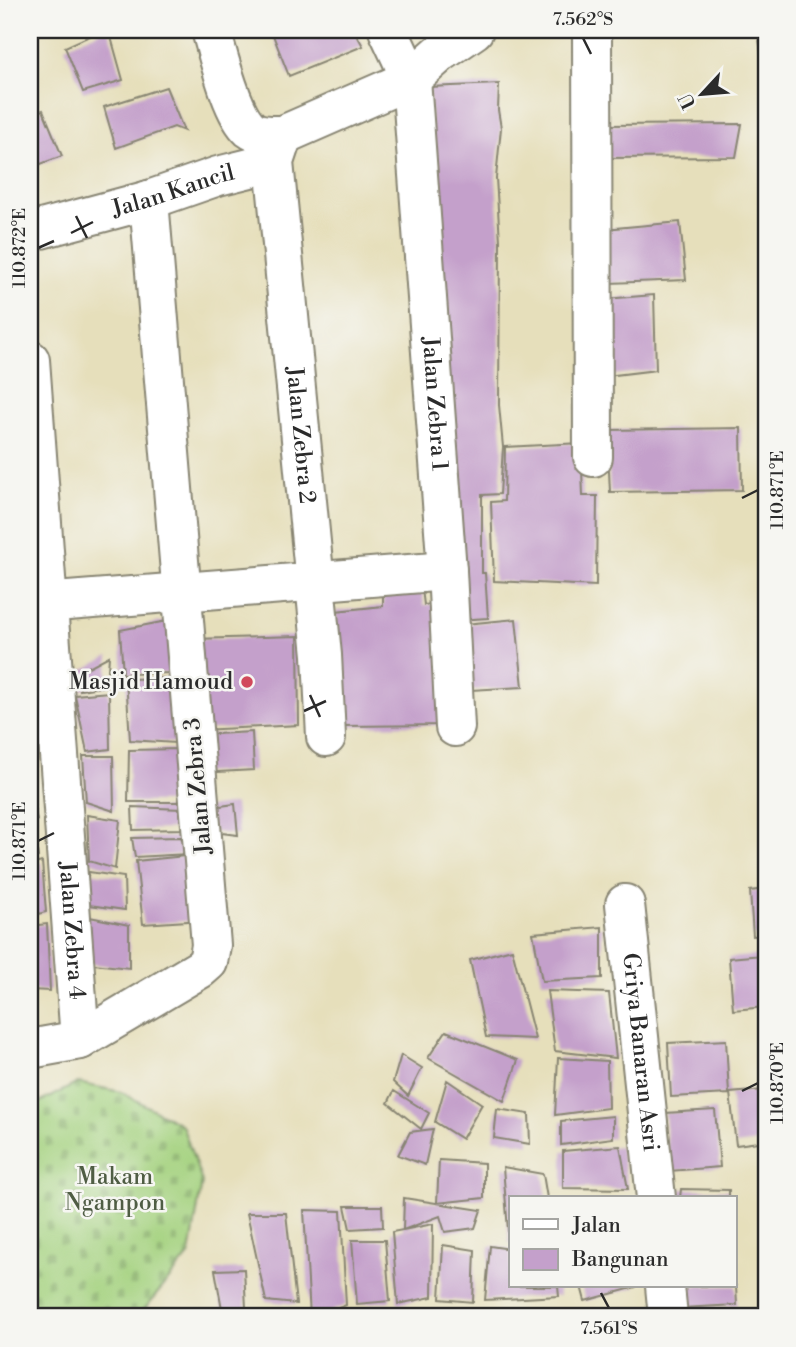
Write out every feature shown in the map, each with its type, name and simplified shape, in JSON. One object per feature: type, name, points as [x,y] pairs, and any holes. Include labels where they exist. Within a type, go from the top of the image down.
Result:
[{"type":"street","points":[[211,30],[233,101],[249,128],[261,134],[278,149]]},
{"type":"street","points":[[387,30],[411,79]]},
{"type":"street","name":"Jalan Kancil","points":[[30,232],[149,200],[218,176],[278,149],[411,79],[439,54],[474,30]]},
{"type":"street","points":[[592,30],[593,457]]},
{"type":"street","name":"Jalan Zebra 1","points":[[411,79],[447,571],[455,727]]},
{"type":"street","name":"Jalan Zebra 2","points":[[278,149],[326,737]]},
{"type":"street","name":"Jalan Zebra 3","points":[[30,1049],[80,1040],[200,969],[208,962],[211,945],[149,200]]},
{"type":"street","name":"Jalan Zebra 4","points":[[30,360],[38,603],[80,1040]]},
{"type":"street","points":[[38,603],[447,571]]},
{"type":"street","name":"Griya Banaran Asri","points":[[625,904],[656,1196]]},
{"type":"street","points":[[665,1288],[668,1317]]},
{"type":"green space","name":"Makam Ngampon","points":[[78,1083],[121,1092],[182,1125],[202,1182],[190,1254],[138,1317],[30,1317],[30,1107]]},
{"type":"building","points":[[103,30],[109,30],[123,80],[83,92],[65,47]]},
{"type":"building","points":[[271,30],[354,30],[363,46],[289,76]]},
{"type":"building","points":[[758,30],[766,30],[766,53],[761,54]]},
{"type":"building","points":[[499,84],[498,110],[501,128],[496,178],[500,241],[499,405],[503,447],[500,494],[482,495],[482,573],[485,573],[488,618],[457,620],[429,87]]},
{"type":"building","points":[[166,87],[184,131],[174,127],[116,148],[104,107]]},
{"type":"building","points":[[43,110],[62,156],[30,168],[30,114]]},
{"type":"building","points":[[742,124],[736,157],[605,158],[606,125]]},
{"type":"building","points":[[680,222],[686,280],[609,283],[605,229]]},
{"type":"building","points":[[654,295],[656,370],[606,376],[605,299]]},
{"type":"building","points":[[741,428],[742,490],[610,492],[607,430]]},
{"type":"building","points":[[581,443],[583,496],[597,496],[596,586],[494,581],[491,502],[504,501],[505,447]]},
{"type":"building","points":[[422,589],[424,605],[443,603],[448,725],[340,726],[336,611],[383,606],[383,592]]},
{"type":"building","points":[[516,619],[523,687],[471,690],[465,624]]},
{"type":"building","points":[[172,620],[174,673],[123,674],[120,630]]},
{"type":"building","name":"Masjid Hamoud","points":[[298,636],[299,725],[200,730],[193,639]]},
{"type":"building","points":[[109,656],[107,686],[80,690],[79,672]]},
{"type":"building","points":[[174,678],[175,743],[130,740],[126,679]]},
{"type":"building","points":[[109,692],[110,749],[87,752],[75,695]]},
{"type":"building","points":[[252,732],[254,770],[200,773],[198,735]]},
{"type":"building","points":[[30,739],[34,761],[30,762]]},
{"type":"building","points":[[180,749],[186,802],[128,802],[129,750]]},
{"type":"building","points":[[83,756],[113,756],[114,811],[86,802]]},
{"type":"building","points":[[31,785],[37,821],[30,821]]},
{"type":"building","points":[[235,804],[238,835],[214,832],[206,808]]},
{"type":"building","points":[[132,807],[182,809],[183,829],[133,830]]},
{"type":"building","points":[[87,815],[120,820],[115,869],[89,861]]},
{"type":"building","points":[[30,826],[33,826],[38,857],[30,858]]},
{"type":"building","points":[[181,837],[188,854],[135,857],[132,838]]},
{"type":"building","points":[[185,856],[202,920],[143,924],[136,861]]},
{"type":"building","points":[[42,862],[46,912],[30,916],[30,865]]},
{"type":"building","points":[[89,872],[124,877],[125,910],[82,904]]},
{"type":"building","points":[[766,889],[766,935],[753,936],[750,891]]},
{"type":"building","points":[[85,916],[129,925],[129,968],[85,963]]},
{"type":"building","points":[[47,924],[50,991],[30,990],[30,926]]},
{"type":"building","points":[[602,927],[602,978],[542,981],[533,933]]},
{"type":"building","points":[[512,949],[535,1039],[486,1037],[470,960]]},
{"type":"building","points":[[762,955],[766,1007],[733,1010],[729,958]]},
{"type":"building","points":[[547,991],[609,993],[616,1058],[555,1051]]},
{"type":"building","points":[[446,1031],[518,1060],[504,1101],[428,1058]]},
{"type":"building","points":[[726,1040],[729,1094],[671,1097],[668,1043]]},
{"type":"building","points":[[401,1055],[422,1068],[408,1096],[393,1082]]},
{"type":"building","points":[[558,1058],[607,1061],[608,1108],[555,1115]]},
{"type":"building","points":[[447,1080],[482,1104],[462,1139],[435,1122]]},
{"type":"building","points":[[764,1090],[766,1141],[736,1145],[730,1093]]},
{"type":"building","points":[[394,1091],[429,1113],[421,1129],[388,1103]]},
{"type":"building","points":[[497,1109],[529,1114],[530,1144],[494,1138]]},
{"type":"building","points":[[715,1110],[720,1167],[669,1171],[665,1113]]},
{"type":"building","points":[[613,1116],[613,1138],[561,1145],[561,1121]]},
{"type":"building","points":[[433,1129],[425,1165],[398,1155],[410,1132]]},
{"type":"building","points":[[620,1146],[628,1189],[563,1188],[563,1151]]},
{"type":"building","points":[[439,1160],[484,1163],[484,1198],[437,1203]]},
{"type":"building","points":[[503,1167],[543,1174],[547,1196],[509,1196],[509,1243]]},
{"type":"building","points":[[681,1189],[729,1190],[729,1196],[680,1196]]},
{"type":"building","points":[[404,1198],[481,1210],[475,1228],[445,1232],[440,1216],[403,1230]]},
{"type":"building","points":[[345,1206],[382,1206],[383,1227],[350,1229]]},
{"type":"building","points":[[304,1210],[341,1211],[346,1305],[318,1317],[310,1317]]},
{"type":"building","points":[[247,1213],[286,1213],[296,1304],[266,1301]]},
{"type":"building","points":[[433,1224],[432,1297],[398,1304],[392,1232]]},
{"type":"building","points":[[352,1240],[385,1240],[390,1301],[357,1304]]},
{"type":"building","points":[[443,1245],[475,1250],[473,1302],[440,1299]]},
{"type":"building","points":[[490,1246],[509,1249],[509,1288],[558,1288],[559,1296],[485,1300]]},
{"type":"building","points":[[244,1269],[246,1308],[222,1309],[215,1270]]},
{"type":"building","points":[[736,1286],[737,1305],[681,1308],[679,1288]]},
{"type":"building","points":[[582,1288],[632,1288],[585,1301]]},
{"type":"place","name":"Masjid Hamoud","points":[[247,682]]}]
